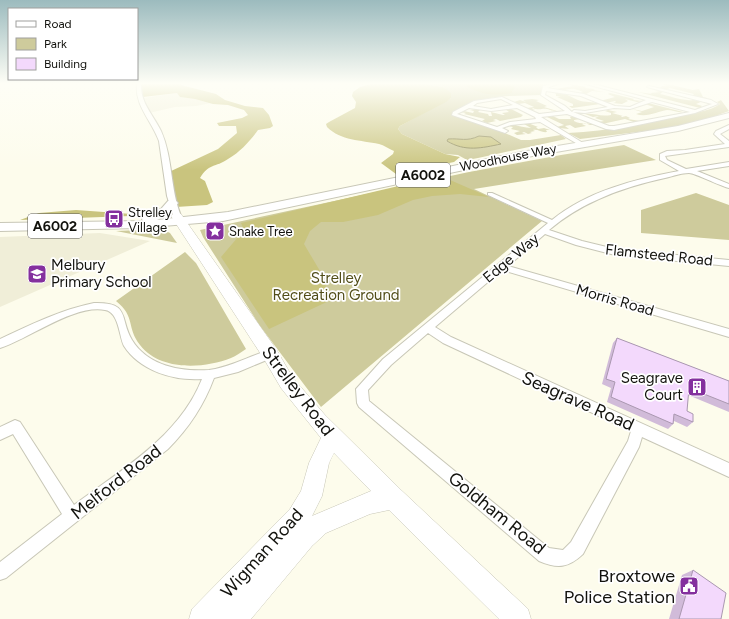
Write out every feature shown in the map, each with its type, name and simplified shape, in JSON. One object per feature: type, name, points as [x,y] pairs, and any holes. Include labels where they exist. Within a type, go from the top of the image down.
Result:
[{"type":"main road","name":"Woodhouse Way","points":[[178,219],[223,217],[332,196],[462,166],[581,144],[680,129],[729,116]]},
{"type":"main road","name":"A6002","points":[[148,219],[165,212],[172,203]]},
{"type":"main road","name":"Woodhouse Way","points":[[178,219],[264,208]]},
{"type":"main road","name":"A6002","points":[[189,235],[191,230],[197,226],[223,217]]},
{"type":"main road","name":"A6002","points":[[110,224],[148,219],[178,219]]},
{"type":"main road","name":"A6002","points":[[0,228],[110,224],[146,225],[178,219]]},
{"type":"main road","name":"Strelley Road","points":[[178,219],[270,354],[288,383],[333,438],[392,498],[518,619]]},
{"type":"main road","name":"Wigman Road","points":[[202,619],[298,517],[311,496],[319,463],[325,449],[333,438]]},
{"type":"main road","name":"Wigman Road","points":[[233,619],[294,549],[318,525],[369,503],[392,498]]},
{"type":"street","name":"Strelley Road","points":[[146,112],[158,131],[164,153],[172,203],[178,219]]},
{"type":"street","points":[[458,112],[455,115],[505,131]]},
{"type":"street","points":[[528,112],[581,144]]},
{"type":"street","points":[[498,128],[564,112]]},
{"type":"street","points":[[570,112],[612,128],[695,112]]},
{"type":"street","points":[[729,127],[718,132],[717,134],[729,145]]},
{"type":"street","points":[[729,145],[685,152],[667,153],[662,156],[662,159],[665,162],[729,186]]},
{"type":"street","name":"Edge Way","points":[[362,389],[387,362],[553,223],[592,199],[625,187],[688,171],[729,164]]},
{"type":"street","points":[[490,194],[553,223]]},
{"type":"street","name":"Flamsteed Road","points":[[544,231],[579,243],[614,252],[729,263]]},
{"type":"street","name":"Morris Road","points":[[502,267],[729,333]]},
{"type":"street","points":[[0,344],[73,312],[93,307],[106,306],[116,311],[121,318],[126,338],[140,358],[147,363],[169,372],[184,374],[210,374],[222,372],[270,354]]},
{"type":"street","name":"Seagrave Road","points":[[428,328],[446,340],[729,470]]},
{"type":"street","name":"Melford Road","points":[[0,572],[154,453],[175,434],[193,412],[204,391],[210,374]]},
{"type":"street","name":"Goldham Road","points":[[362,389],[363,403],[545,555],[563,559],[566,559],[577,548],[634,443],[638,429]]},
{"type":"street","points":[[0,434],[15,426],[72,516]]},
{"type":"shaded area","points":[[246,112],[266,112],[273,126],[258,130],[237,153],[223,162],[209,168],[203,173],[200,178],[205,181],[213,202],[207,205],[176,207],[169,172],[218,149],[237,133],[236,126],[219,126],[217,123],[242,118],[248,115]]},
{"type":"shaded area","points":[[348,112],[427,112],[400,126],[398,129],[402,134],[445,154],[460,157],[454,162],[396,174],[381,163],[393,154],[394,151],[381,145],[338,135],[327,127],[326,124]]},
{"type":"shaded area","points":[[479,136],[491,137],[501,144],[480,148],[467,148],[460,147],[447,141],[448,139],[467,139]]},
{"type":"shaded area","points":[[441,176],[489,197],[460,194],[432,196],[413,200],[378,215],[343,222],[321,222],[310,231],[304,244],[320,271],[331,300],[269,329],[221,257],[244,230],[241,223]]},
{"type":"shaded area","points":[[76,210],[132,214],[130,216],[20,220],[39,213]]},
{"type":"shaded area","name":"Melbury Primary School","points":[[100,233],[150,241],[0,307],[0,237]]},
{"type":"green space","points":[[426,112],[456,112],[452,115],[491,127],[521,140],[561,135],[566,139],[467,160],[458,155],[445,154],[402,134],[398,129],[400,126]]},
{"type":"green space","points":[[460,112],[478,112],[492,116],[491,112],[505,115],[502,113],[517,112],[523,115],[521,117],[500,121],[496,119],[493,120],[496,121],[487,123],[482,121],[485,119]]},
{"type":"green space","points":[[608,112],[617,112],[612,113],[630,118],[628,119],[640,121],[634,122],[625,119],[602,124],[598,122],[604,121],[595,118],[599,116],[593,117],[585,114],[604,116],[611,115],[611,113]]},
{"type":"green space","points":[[642,112],[660,112],[648,115],[636,114]]},
{"type":"green space","points":[[698,112],[727,112],[718,115],[721,116],[662,129],[580,139],[568,133],[628,126]]},
{"type":"green space","points":[[553,116],[559,119],[571,119],[570,117],[576,116],[580,119],[574,121],[584,123],[582,124],[586,126],[575,128],[570,125],[565,126],[569,129],[559,128],[557,127],[564,125],[547,117]]},
{"type":"green space","points":[[528,123],[538,127],[536,127],[538,129],[544,128],[550,130],[546,130],[547,132],[545,132],[533,130],[535,131],[530,132],[532,133],[528,134],[524,132],[522,133],[526,134],[517,135],[514,133],[520,131],[511,129],[513,127],[508,126],[513,124],[531,128],[524,124]]},
{"type":"green space","name":"Strelley Recreation Ground","points":[[624,145],[656,160],[474,189],[542,221],[321,407],[260,326],[200,230],[469,172]]},
{"type":"green space","points":[[696,193],[729,205],[729,240],[641,233],[641,210]]},
{"type":"green space","points":[[162,229],[170,233],[177,243],[116,231]]},
{"type":"green space","points":[[185,252],[196,263],[246,349],[231,358],[220,362],[195,366],[159,360],[140,345],[133,333],[129,317],[116,301]]},
{"type":"building","name":"Seagrave Court","points":[[617,338],[729,381],[729,404],[689,388],[687,411],[693,414],[693,422],[674,414],[673,424],[611,397],[615,382],[606,379]]},
{"type":"building","points":[[693,570],[726,593],[721,619],[679,619]]},
{"type":"place","name":"Strelley Village","points":[[114,219]]},
{"type":"place","name":"Snake Tree","points":[[215,231]]},
{"type":"place","name":"Melbury Primary School","points":[[37,274]]},
{"type":"place","name":"Seagrave Court","points":[[697,387]]},
{"type":"place","name":"Broxtowe Police Station","points":[[689,586]]}]
